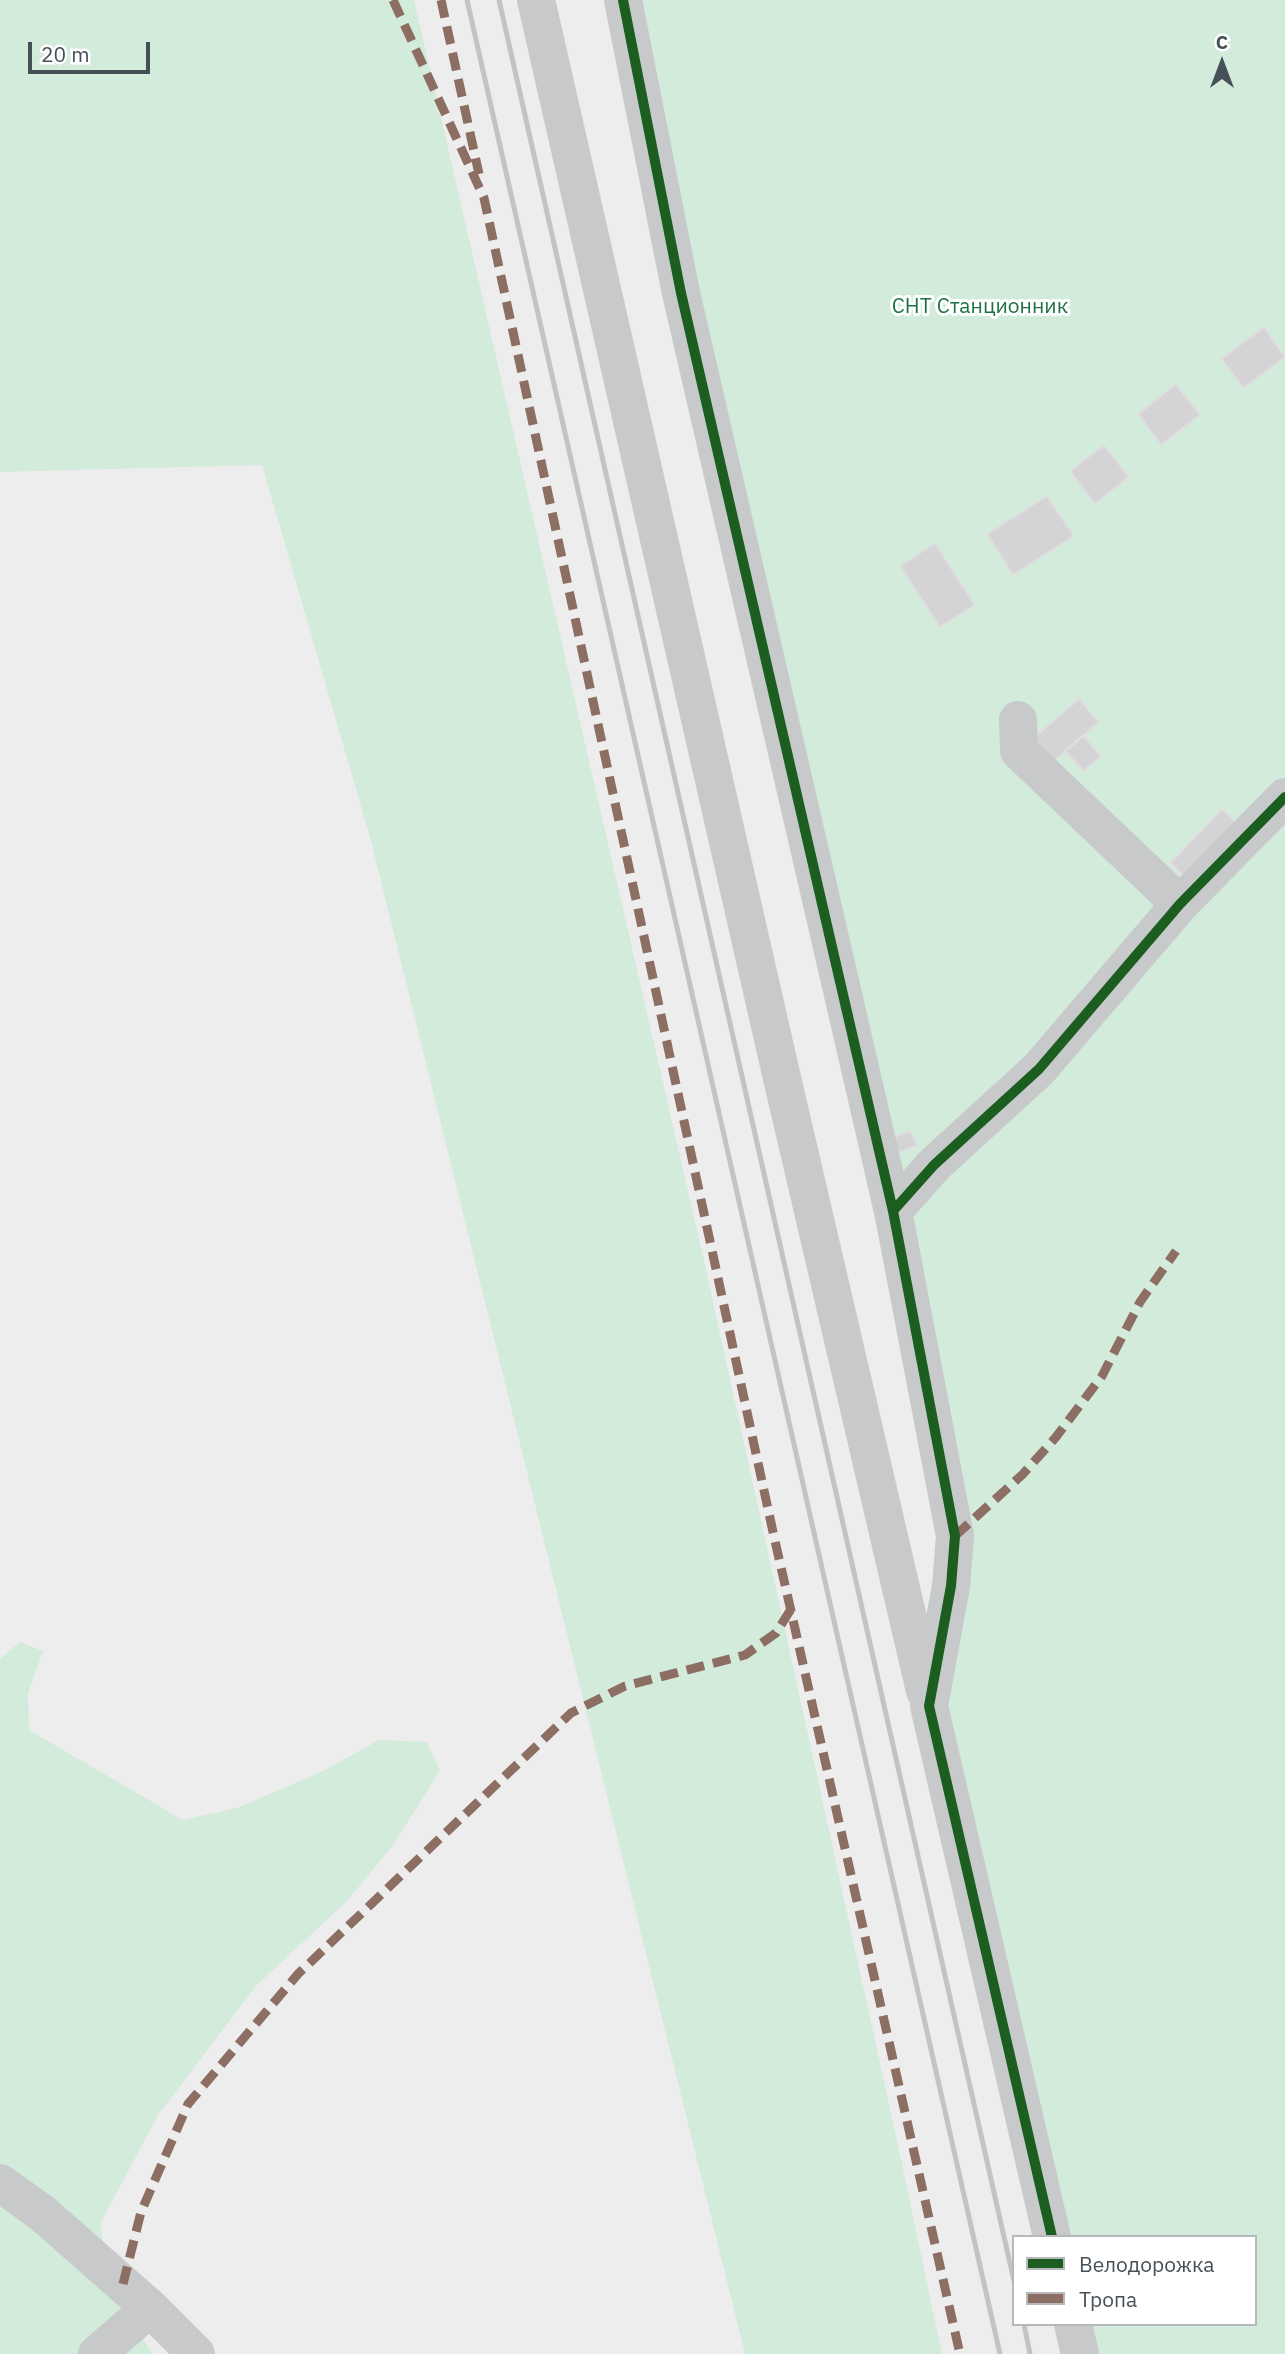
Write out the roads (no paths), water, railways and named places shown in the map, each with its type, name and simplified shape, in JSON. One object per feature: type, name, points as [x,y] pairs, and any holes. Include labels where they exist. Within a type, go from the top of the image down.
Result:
[{"type":"street","points":[[536,0],[779,1065],[1052,2235]]},
{"type":"street","points":[[623,0],[684,307],[892,1211],[956,1536],[951,1586],[929,1706]]},
{"type":"street","points":[[1018,720],[1019,751],[1180,904]]},
{"type":"street","points":[[892,1211],[934,1165],[1039,1069],[1180,904],[1285,797]]},
{"type":"street","points":[[0,2183],[42,2213],[150,2308],[196,2354]]},
{"type":"street","points":[[97,2354],[150,2308]]},
{"type":"street","points":[[1073,2326],[1080,2354]]},
{"type":"railway","points":[[467,0],[1000,2354]]},
{"type":"railway","points":[[499,0],[1012,2272]]},
{"type":"railway","points":[[1024,2326],[1030,2354]]},
{"type":"park label","name":"СНТ Станционник","points":[[980,307]]}]
